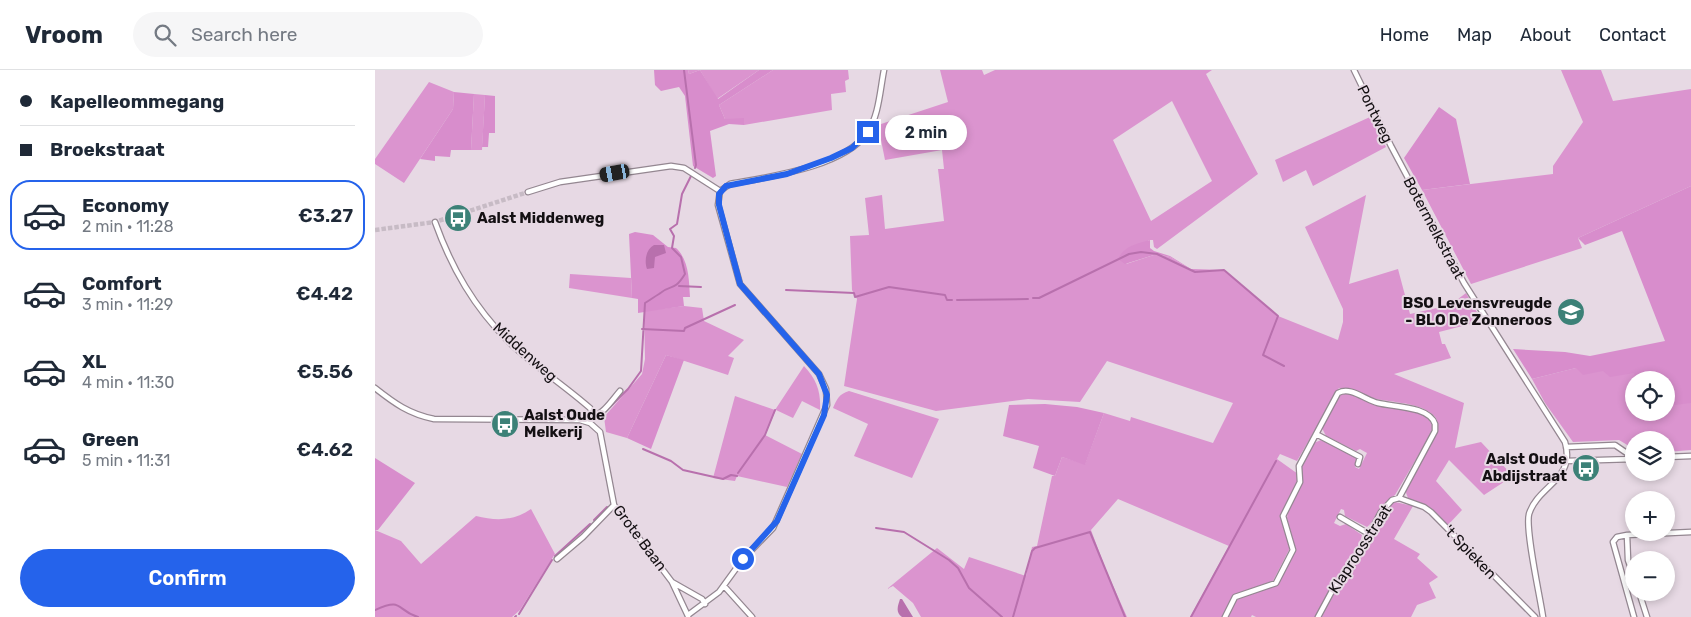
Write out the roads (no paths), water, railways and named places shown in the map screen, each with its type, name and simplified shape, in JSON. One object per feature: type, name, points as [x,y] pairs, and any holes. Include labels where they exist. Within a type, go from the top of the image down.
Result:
[{"type":"street","points":[[720,191],[730,184],[805,169],[852,148],[868,132],[884,70]]},
{"type":"street","name":"Pontweg","points":[[1354,70],[1397,157]]},
{"type":"street","name":"Botermelkstraat","points":[[1397,157],[1464,283],[1562,437],[1566,447],[1566,461],[1559,477],[1535,502],[1528,521],[1543,617]]},
{"type":"street","points":[[528,192],[560,182],[671,166],[685,168],[720,191]]},
{"type":"street","points":[[688,616],[705,604],[724,586],[743,559],[777,521],[824,415],[827,401],[826,388],[819,374],[740,284],[719,205],[720,191]]},
{"type":"street","name":"Middenweg","points":[[435,222],[454,269],[482,313],[511,343],[590,408],[591,417]]},
{"type":"street","points":[[375,388],[399,407],[415,416],[434,419],[580,420],[590,423],[591,417],[601,412],[620,391]]},
{"type":"street","name":"Klaproosstraat","points":[[1225,617],[1235,597],[1275,583],[1293,550],[1283,516],[1300,482],[1299,466],[1338,393],[1343,390],[1378,403],[1412,408],[1434,419],[1435,431],[1399,498],[1386,504],[1356,559],[1332,591],[1318,617]]},
{"type":"street","name":"Grote Baan","points":[[590,423],[597,429],[601,438],[614,505],[672,582],[688,616]]},
{"type":"street","points":[[1316,434],[1360,457],[1359,464]]},
{"type":"street","points":[[1566,447],[1615,445],[1625,452]]},
{"type":"street","points":[[1675,457],[1691,456]]},
{"type":"street","points":[[1566,461],[1625,459]]},
{"type":"street","name":"'t Spieken","points":[[1399,498],[1425,507],[1431,512],[1535,617]]},
{"type":"street","points":[[557,559],[583,537],[614,505]]},
{"type":"street","points":[[1340,517],[1369,534]]},
{"type":"street","points":[[1675,532],[1691,532]]},
{"type":"street","points":[[1625,534],[1617,536],[1613,542],[1635,617]]},
{"type":"street","name":"Grote Baan","points":[[672,582],[702,599],[705,604]]},
{"type":"street","points":[[724,586],[752,617]]},
{"type":"street","points":[[1642,601],[1647,617]]},
{"type":"waterway","points":[[684,70],[695,168]]},
{"type":"waterway","points":[[604,413],[628,389],[641,371],[645,303],[678,284],[685,274],[681,257],[672,248],[674,236],[670,229],[677,224],[682,194],[691,176]]},
{"type":"waterway","points":[[1033,298],[1039,298],[1129,254],[1141,252],[1157,254],[1195,272],[1224,270],[1278,316],[1263,355],[1284,366]]},
{"type":"waterway","points":[[679,286],[701,287]]},
{"type":"waterway","points":[[786,290],[854,293],[855,297],[889,287],[945,295],[947,300],[952,300]]},
{"type":"waterway","points":[[957,300],[1028,299]]},
{"type":"waterway","points":[[642,329],[684,331],[685,328],[735,305]]},
{"type":"waterway","points":[[738,473],[765,435],[775,410]]},
{"type":"waterway","points":[[643,449],[671,461],[683,470],[723,479],[731,475],[737,476]]},
{"type":"waterway","points":[[1191,617],[1276,461]]},
{"type":"waterway","points":[[594,520],[607,507]]},
{"type":"waterway","points":[[555,556],[590,524]]},
{"type":"waterway","points":[[876,528],[904,532],[949,560],[958,568],[969,588],[1002,617]]},
{"type":"waterway","points":[[1013,617],[1032,551],[1035,548],[1090,532],[1125,617]]},
{"type":"waterway","points":[[519,614],[552,560]]},
{"type":"waterway","points":[[375,610],[384,606],[395,605],[418,617]]},
{"type":"tunnel","points":[[375,230],[435,222],[528,192]]},
{"type":"place","name":"Aalst Middenweg","points":[[458,218]]},
{"type":"place","name":"BSO Levensvreugde - BLO De Zonneroos","points":[[1571,312]]},
{"type":"place","name":"Aalst Oude Melkerij","points":[[505,424]]},
{"type":"place","name":"Aalst Oude Abdijstraat","points":[[1586,468]]}]
